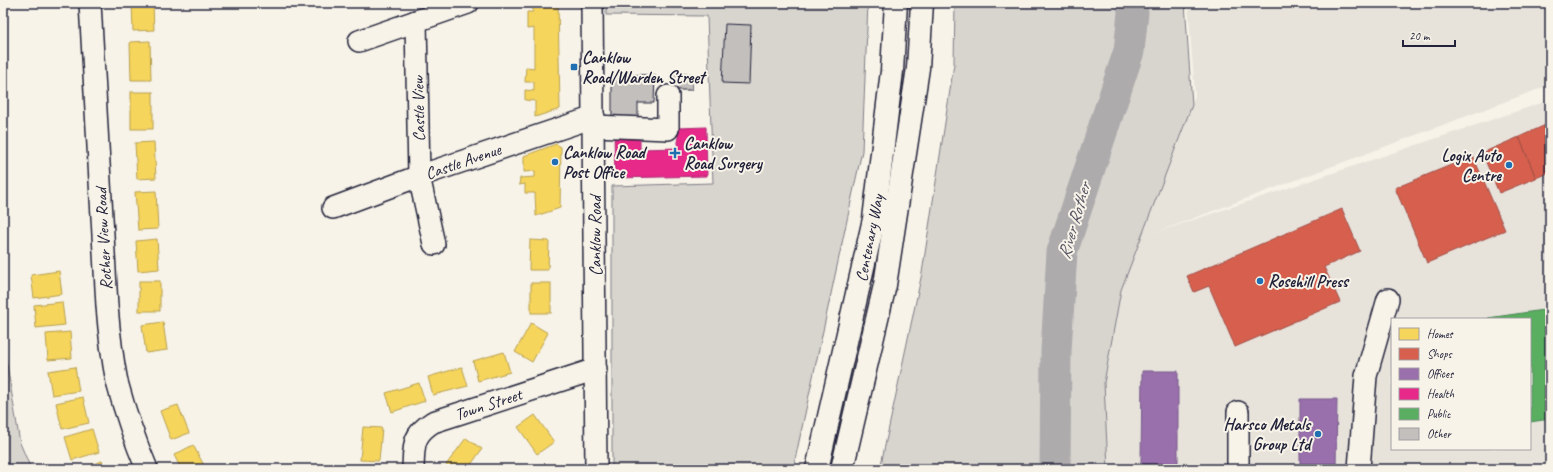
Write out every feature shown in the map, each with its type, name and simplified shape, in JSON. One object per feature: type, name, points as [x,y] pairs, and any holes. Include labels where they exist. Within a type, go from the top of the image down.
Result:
[{"type":"main road","name":"Centenary Way","points":[[817,469],[874,220],[892,71],[896,3]]},
{"type":"main road","name":"Centenary Way","points":[[842,469],[885,285],[918,68],[922,3]]},
{"type":"street","name":"Rother View Road","points":[[90,3],[110,344],[117,382],[133,436],[147,469]]},
{"type":"street","points":[[359,41],[468,3]]},
{"type":"street","name":"Canklow Road","points":[[592,3],[596,469]]},
{"type":"street","name":"Castle View","points":[[416,21],[419,176],[434,244]]},
{"type":"street","points":[[594,122],[668,129],[668,96]]},
{"type":"street","name":"Castle Avenue","points":[[333,208],[419,176],[594,122]]},
{"type":"street","points":[[1359,469],[1366,376],[1388,299]]},
{"type":"street","name":"Town Street","points":[[413,469],[414,448],[417,437],[423,428],[433,422],[596,368]]},
{"type":"street","points":[[1238,412],[1238,469]]},
{"type":"shaded area","points":[[606,3],[868,3],[862,151],[793,469],[612,469],[612,186],[713,183],[707,16],[606,15]]},
{"type":"shaded area","points":[[955,3],[1185,3],[1192,105],[1121,290],[1104,383],[1108,469],[880,469],[922,273],[954,64]]},
{"type":"shaded area","points":[[1188,3],[1550,3],[1550,85],[1157,232],[1550,100],[1550,469],[1108,469],[1104,383],[1121,290],[1195,96]]},
{"type":"shaded area","points":[[3,341],[20,443],[31,469],[3,469]]},
{"type":"building: Homes","points":[[132,3],[153,3],[154,30],[133,31]]},
{"type":"building: Homes","points":[[532,3],[558,3],[560,109],[535,117],[535,101],[525,100],[525,90],[534,91],[534,82],[525,82],[526,67],[534,68],[534,28],[527,29],[527,12],[533,12]]},
{"type":"building: Homes","points":[[150,41],[151,80],[131,80],[130,42]]},
{"type":"building: Homes","points":[[131,92],[153,92],[153,129],[131,129]]},
{"type":"building: Homes","points":[[154,142],[156,178],[137,179],[135,143]]},
{"type":"building: Homes","points":[[556,144],[561,147],[560,208],[536,216],[535,193],[525,193],[525,184],[519,185],[520,178],[535,177],[535,171],[524,172],[524,156]]},
{"type":"building: Homes","points":[[156,191],[158,229],[138,230],[135,192]]},
{"type":"building: Homes","points":[[157,239],[159,269],[138,271],[136,241]]},
{"type":"building: Homes","points":[[530,240],[549,241],[548,270],[529,270]]},
{"type":"building: Homes","points":[[59,271],[62,294],[34,298],[31,275]]},
{"type":"building: Homes","points":[[139,281],[160,281],[160,311],[139,311]]},
{"type":"building: Homes","points":[[531,283],[551,283],[551,313],[531,313]]},
{"type":"building: Homes","points":[[62,302],[65,325],[36,328],[34,305]]},
{"type":"building: Homes","points":[[163,322],[167,350],[146,353],[142,325]]},
{"type":"building: Homes","points":[[531,323],[548,333],[532,362],[515,352]]},
{"type":"building: Homes","points":[[70,332],[72,358],[48,360],[46,334]]},
{"type":"building: Homes","points":[[504,352],[510,372],[478,381],[473,361]]},
{"type":"building: Homes","points":[[75,367],[79,391],[52,395],[48,371]]},
{"type":"building: Homes","points":[[462,367],[468,386],[433,395],[428,377]]},
{"type":"building: Homes","points":[[419,383],[425,401],[392,412],[386,393]]},
{"type":"building: Homes","points":[[83,397],[89,423],[62,429],[56,403]]},
{"type":"building: Homes","points":[[178,405],[189,433],[171,440],[160,411]]},
{"type":"building: Homes","points":[[535,415],[554,442],[537,454],[518,427]]},
{"type":"building: Homes","points":[[363,427],[382,428],[379,461],[360,460]]},
{"type":"building: Homes","points":[[92,429],[99,452],[72,460],[65,437]]},
{"type":"building: Homes","points":[[466,438],[482,449],[468,469],[451,469],[446,465]]},
{"type":"building: Homes","points":[[193,445],[206,469],[181,469],[174,455]]},
{"type":"building: Homes","points":[[102,461],[105,469],[80,469]]},
{"type":"building: Homes","points":[[534,467],[554,467],[554,469],[534,469]]},
{"type":"building: Shops","points":[[1550,123],[1550,172],[1536,178],[1519,137]]},
{"type":"building: Shops","name":"Logix Auto Centre","points":[[1519,137],[1536,178],[1499,193],[1482,153]]},
{"type":"building: Shops","points":[[1473,156],[1505,230],[1427,263],[1395,188]]},
{"type":"building: Shops","name":"Rosehill Press","points":[[1342,209],[1360,251],[1324,267],[1340,302],[1235,347],[1209,286],[1194,292],[1187,276]]},
{"type":"building: Offices","points":[[1142,371],[1178,371],[1178,464],[1141,464]]},
{"type":"building: Offices","name":"Harsco Metals Group Ltd","points":[[1300,399],[1337,399],[1336,469],[1300,469]]},
{"type":"building: Health","points":[[706,127],[707,176],[615,178],[614,134],[640,134],[640,149],[678,148],[678,128]]},
{"type":"building: Public","points":[[1550,309],[1550,419],[1531,422],[1531,318],[1488,318]]},
{"type":"building: Other","points":[[725,24],[751,25],[749,84],[722,83]]},
{"type":"building: Other","points":[[612,74],[655,75],[654,103],[638,103],[638,118],[612,118]]},
{"type":"building: Other","points":[[671,74],[692,74],[692,90],[671,90]]},
{"type":"waterway","name":"River Rother","points":[[1055,469],[1056,351],[1062,252],[1129,51],[1133,13],[1132,3]]},
{"type":"place","name":"Canklow Road/Warden Street","points":[[574,67]]},
{"type":"place","name":"Canklow Road Surgery","points":[[675,153]]},
{"type":"place","name":"Canklow Road Post Office","points":[[555,162]]},
{"type":"place","name":"Logix Auto Centre","points":[[1509,165]]},
{"type":"place","name":"Rosehill Press","points":[[1260,281]]},
{"type":"place","name":"Harsco Metals Group Ltd","points":[[1318,434]]}]
